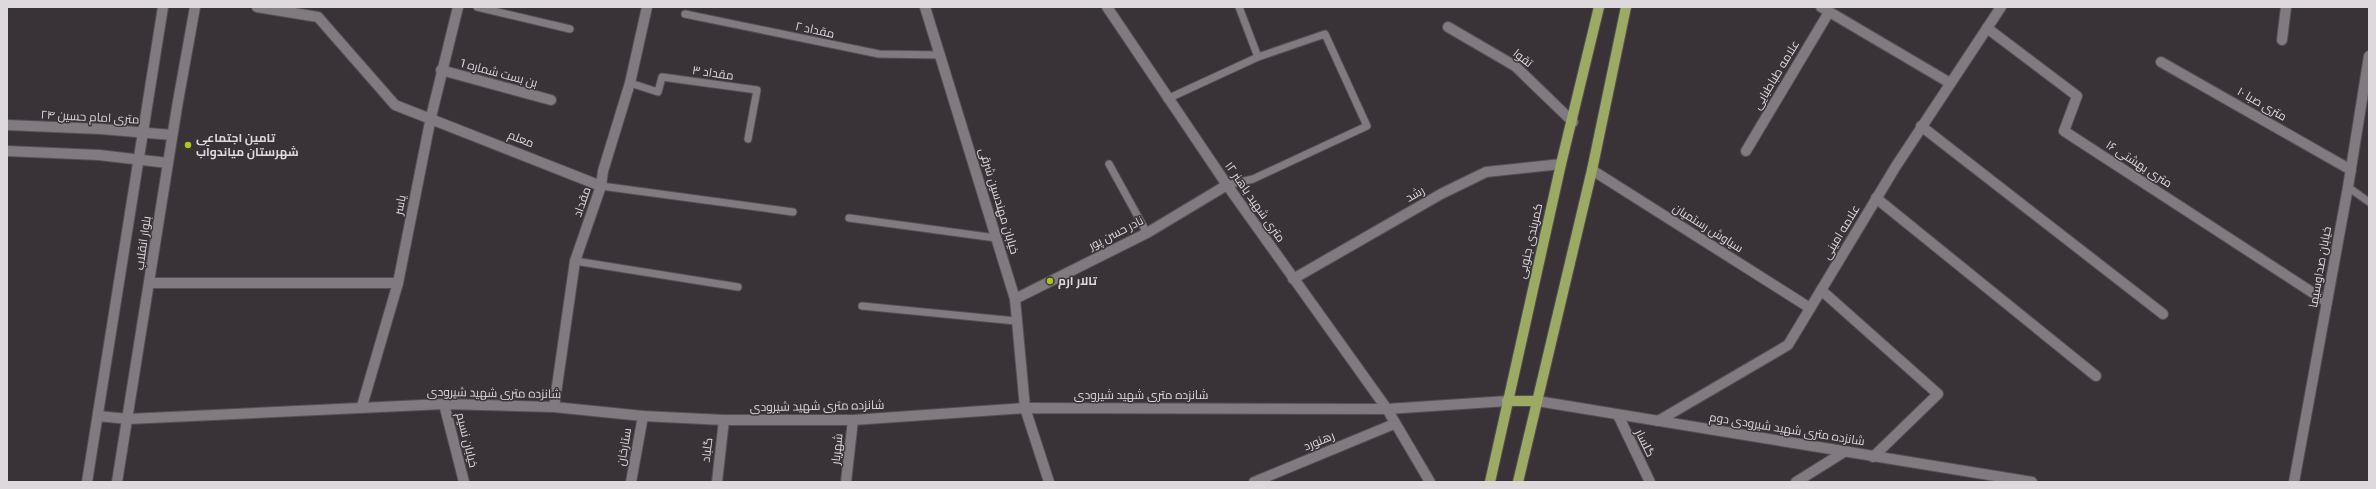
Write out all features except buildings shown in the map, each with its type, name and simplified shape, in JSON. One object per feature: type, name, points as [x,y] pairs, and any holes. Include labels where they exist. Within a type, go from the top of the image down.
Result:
[{"type":"main road","name":"کمربندی جنوبی","points":[[1490,482],[1561,164],[1573,122],[1599,7]]},
{"type":"main road","points":[[1518,482],[1592,170],[1626,7]]},
{"type":"main road","points":[[1507,401],[1537,401]]},
{"type":"street","name":"بلوار انقلاب","points":[[87,482],[163,7]]},
{"type":"street","name":"بلوار انقلاب","points":[[118,482],[172,136],[195,7]]},
{"type":"street","name":"معلم","points":[[257,7],[318,17],[395,105],[431,117],[601,186]]},
{"type":"street","name":"یاسر","points":[[362,406],[398,283],[441,70],[458,7]]},
{"type":"street","name":"مقداد","points":[[554,407],[575,261],[601,186],[604,170],[630,83],[647,7]]},
{"type":"street","name":"خیابان مهندسین شرقی","points":[[925,7],[1015,299],[1025,408],[1049,482]]},
{"type":"street","name":"۱۲ متری شهید باهنر","points":[[1107,7],[1167,99],[1293,279],[1387,409],[1394,424],[1430,482]]},
{"type":"street","name":"علامه امینی","points":[[1658,421],[1788,345],[1876,198],[2000,7]]},
{"type":"street","points":[[2282,40],[2286,7]]},
{"type":"street","points":[[1825,9],[1950,83]]},
{"type":"street","name":"علامه طباطبایی","points":[[1746,151],[1825,9]]},
{"type":"street","name":"تقوا","points":[[1448,27],[1515,66],[1573,122]]},
{"type":"street","name":"۱۶ متری بهشتی","points":[[1987,28],[2077,96],[2064,131],[2327,302]]},
{"type":"street","name":"خیابان صداوسیما","points":[[2294,482],[2348,187],[2369,56]]},
{"type":"street","name":"۱۰ متری صبا","points":[[2161,62],[2350,170]]},
{"type":"street","name":"بن بست شماره 1","points":[[441,70],[550,100]]},
{"type":"street","name":"۲۴ متری امام حسین","points":[[7,125],[172,136]]},
{"type":"street","points":[[1922,126],[2163,314]]},
{"type":"street","points":[[7,151],[99,155],[168,163]]},
{"type":"street","name":"رشد","points":[[1293,279],[1441,194],[1486,172],[1561,164]]},
{"type":"street","name":"سیاوش رستمیان","points":[[1592,170],[1810,308]]},
{"type":"street","name":"نادر حسن پور","points":[[1015,299],[1147,233],[1227,185]]},
{"type":"street","points":[[1876,198],[2096,376]]},
{"type":"street","points":[[150,283],[398,283]]},
{"type":"street","points":[[1821,290],[1938,394],[1873,457]]},
{"type":"street","name":"شانزده متری شهید شیرودی","points":[[98,416],[128,419],[362,406],[444,404],[554,407],[643,416],[724,420],[853,420],[1025,408],[1387,409],[1507,401]]},
{"type":"street","name":"شانزده متری شهید شیرودی دوم","points":[[1537,401],[2032,482]]},
{"type":"street","name":"خیابان نسیم","points":[[444,404],[464,482]]},
{"type":"street","name":"گلسار","points":[[1618,415],[1650,482]]},
{"type":"street","name":"ستارخان","points":[[631,482],[643,416]]},
{"type":"street","name":"گلباد","points":[[717,482],[724,420]]},
{"type":"street","name":"شهریار","points":[[846,482],[853,420]]},
{"type":"street","name":"رهنورد","points":[[1254,482],[1394,424]]},
{"type":"street","points":[[1796,482],[1844,452]]},
{"type":"lane","points":[[477,7],[570,29]]},
{"type":"lane","points":[[1239,7],[1258,57]]},
{"type":"lane","name":"مقداد ۲","points":[[685,14],[879,54],[941,55]]},
{"type":"lane","points":[[1167,99],[1258,57],[1325,34],[1367,126],[1253,179],[1227,185]]},
{"type":"lane","name":"مقداد ۳","points":[[630,83],[658,92],[662,77],[757,90],[748,139]]},
{"type":"lane","points":[[1109,164],[1147,233]]},
{"type":"lane","points":[[601,186],[793,212]]},
{"type":"lane","points":[[2348,187],[2369,202]]},
{"type":"lane","points":[[849,218],[996,238]]},
{"type":"lane","points":[[575,261],[738,287]]},
{"type":"lane","points":[[862,306],[1016,321]]},
{"type":"place","name":"تامین اجتماعی شهرستان میاندوآب","points":[[188,145]]},
{"type":"place","name":"تالار ارم","points":[[1050,281]]}]
